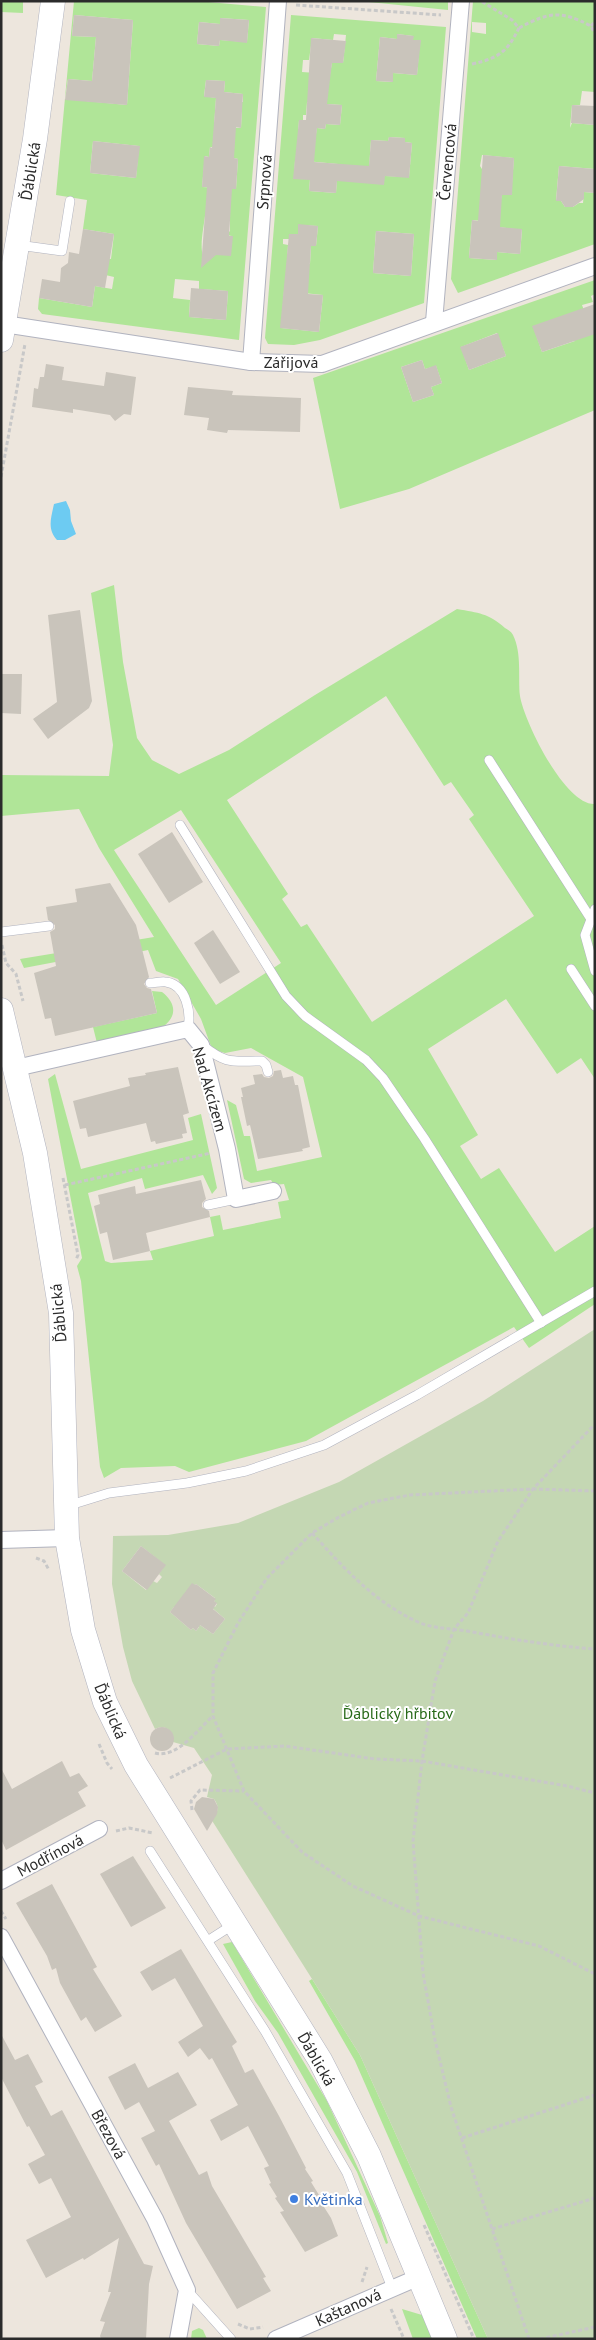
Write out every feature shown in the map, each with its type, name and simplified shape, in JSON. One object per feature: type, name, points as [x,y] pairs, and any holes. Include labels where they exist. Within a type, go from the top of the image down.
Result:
[{"type":"main road","name":"Ďáblická","points":[[3,332],[35,139],[53,1]]},
{"type":"main road","name":"Ďáblická","points":[[1,1010],[35,1153],[61,1313],[68,1538],[83,1630],[104,1702],[136,1764],[320,2060],[369,2156],[445,2339]]},
{"type":"street","name":"Srpnová","points":[[251,362],[278,3]]},
{"type":"street","name":"Červencová","points":[[434,322],[460,9]]},
{"type":"street","name":"Zářijová","points":[[3,332],[28,328],[251,362],[322,364],[434,322],[595,266]]},
{"type":"street","name":"Nad Akcízem","points":[[16,1068],[188,1029],[201,1045],[227,1150],[236,1199]]},
{"type":"street","points":[[236,1199],[273,1191]]},
{"type":"street","points":[[1,1540],[68,1538]]},
{"type":"street","name":"Modřínová","points":[[1,1881],[100,1829]]},
{"type":"street","name":"Březová","points":[[6,1932],[155,2219],[187,2290]]},
{"type":"street","name":"Kaštanová","points":[[273,2332],[419,2277]]},
{"type":"street","points":[[178,2339],[187,2290]]},
{"type":"lane","points":[[17,245],[62,252],[70,202]]},
{"type":"lane","points":[[489,760],[590,918]]},
{"type":"lane","points":[[180,825],[286,996],[305,1016],[366,1060],[383,1078],[424,1138],[541,1323]]},
{"type":"lane","points":[[595,908],[585,935],[595,970]]},
{"type":"lane","points":[[1,932],[49,926]]},
{"type":"lane","points":[[570,969],[591,992],[595,1006]]},
{"type":"lane","points":[[150,983],[167,982],[178,987],[186,1002],[190,1016],[188,1029]]},
{"type":"lane","points":[[201,1045],[217,1057],[231,1062],[262,1061],[266,1065],[268,1072]]},
{"type":"lane","points":[[208,1205],[236,1199]]},
{"type":"lane","points":[[66,1506],[109,1493],[187,1484],[246,1471],[324,1445],[417,1395],[595,1291]]},
{"type":"lane","name":"Ďáblická","points":[[150,1851],[209,1940],[265,2031],[347,2173],[392,2288]]},
{"type":"lane","points":[[209,1940],[235,1924]]},
{"type":"lane","points":[[187,2290],[231,2339]]},
{"type":"path","points":[[481,1],[512,20],[519,28]]},
{"type":"path","points":[[278,3],[460,9]]},
{"type":"path","points":[[455,66],[497,57],[511,43],[519,28],[547,15],[564,14],[591,26],[595,34]]},
{"type":"path","points":[[591,26],[595,22]]},
{"type":"path","points":[[1,477],[28,328]]},
{"type":"path","points":[[1,943],[6,963],[16,974],[25,1009]]},
{"type":"path","points":[[65,1184],[227,1150]]},
{"type":"path","points":[[63,1175],[78,1255],[75,1262]]},
{"type":"path","points":[[529,2339],[451,2107],[435,2040],[423,1973],[413,1840],[422,1761],[435,1681],[454,1629],[468,1613],[498,1540],[533,1489],[595,1424]]},
{"type":"path","points":[[595,1490],[533,1489],[410,1494],[368,1503],[312,1534],[267,1578],[238,1623],[213,1673],[213,1716],[244,1791],[302,1852],[353,1886],[419,1916],[540,1946],[595,1974]]},
{"type":"path","points":[[312,1534],[358,1583],[416,1621],[437,1628],[454,1629],[556,1647],[595,1650]]},
{"type":"path","points":[[29,1554],[44,1561],[50,1571]]},
{"type":"path","points":[[154,1759],[150,1752],[162,1755],[174,1752],[213,1716]]},
{"type":"path","points":[[97,1739],[106,1763],[113,1770]]},
{"type":"path","points":[[167,1780],[227,1749],[285,1746],[375,1760],[422,1761],[567,1786],[595,1793]]},
{"type":"path","points":[[163,1773],[171,1787]]},
{"type":"path","points":[[189,1815],[192,1813],[192,1802],[200,1790],[244,1791]]},
{"type":"path","points":[[100,1829],[108,1832],[130,1828],[158,1834],[153,1825]]},
{"type":"path","points":[[1,1911],[6,1932]]},
{"type":"path","points":[[462,2138],[595,2095]]},
{"type":"path","points":[[492,2228],[595,2198]]},
{"type":"path","points":[[361,2284],[366,2273],[368,2259]]},
{"type":"path","points":[[233,2322],[250,2329],[273,2332]]},
{"type":"path","points":[[540,2339],[595,2327]]},
{"type":"green space","points":[[1,1],[23,1],[23,13],[1,12]]},
{"type":"green space","points":[[74,1],[197,1],[266,7],[239,340],[42,314],[38,309],[39,298],[92,307],[95,286],[112,289],[114,277],[97,273],[100,257],[111,259],[114,234],[83,229],[87,200],[56,195]],"holes":[[[74,15],[133,20],[127,105],[65,99],[68,79],[92,81],[96,37],[72,36]],[[220,18],[249,20],[247,42],[220,40],[219,46],[197,44],[199,22],[220,24]],[[206,80],[225,81],[224,92],[243,94],[243,102],[239,102],[242,109],[241,128],[214,126],[216,98],[204,96]],[[93,141],[139,146],[136,178],[90,173]],[[210,147],[234,149],[234,158],[238,159],[236,189],[202,187],[205,156],[209,157]],[[205,216],[230,218],[230,231],[226,235],[232,236],[205,260],[202,245]],[[175,279],[199,281],[199,289],[228,291],[226,320],[189,317],[190,300],[173,298]]]},
{"type":"green space","points":[[359,1],[448,1],[448,10]]},
{"type":"green space","points":[[473,1],[595,1],[595,92],[582,91],[580,105],[572,105],[570,128],[572,123],[595,125],[595,169],[559,166],[556,200],[561,201],[565,207],[573,207],[583,203],[584,192],[595,193],[595,244],[458,293],[451,279]],"holes":[[[472,22],[486,23],[486,34],[472,32]],[[482,155],[514,158],[511,195],[502,195],[501,199],[480,166]],[[472,220],[500,223],[499,227],[522,230],[520,254],[497,252],[496,260],[469,258]]]},
{"type":"green space","points":[[291,15],[446,27],[424,303],[320,340],[294,345],[268,344],[265,338]],"holes":[[[334,34],[346,35],[343,63],[332,63],[330,74],[302,72],[303,60],[309,60],[312,38],[333,40]],[[397,34],[413,36],[413,40],[420,40],[417,75],[393,73],[392,82],[376,81],[380,37],[397,39]],[[327,101],[327,104],[342,105],[340,125],[326,124],[325,129],[317,128],[316,134],[298,133],[299,120],[303,120],[303,115],[306,115],[307,102]],[[389,137],[405,138],[405,142],[412,143],[409,177],[385,176],[368,183],[371,140],[388,141]],[[295,160],[338,164],[336,193],[309,191],[310,179],[294,179]],[[299,225],[318,226],[316,246],[311,246],[310,264],[287,262],[288,245],[283,244],[283,239],[289,239],[289,234],[298,234]],[[376,231],[414,234],[411,276],[373,273]],[[284,291],[323,295],[319,332],[281,328]]]},
{"type":"green space","points":[[595,280],[595,294],[591,296],[593,302],[582,305],[592,332],[595,332],[595,410],[409,489],[340,509],[313,378]],"holes":[[[533,326],[575,341],[542,352]],[[497,333],[506,356],[469,370],[461,347]],[[422,360],[425,369],[436,366],[442,383],[431,387],[434,395],[413,402],[401,367]]]},
{"type":"green space","points":[[114,585],[123,662],[137,738],[152,760],[179,774],[229,750],[315,695],[457,609],[488,616],[510,631],[518,649],[520,696],[529,724],[559,777],[583,801],[595,804],[595,1079],[581,1058],[557,1074],[506,999],[428,1049],[478,1135],[460,1146],[481,1179],[499,1168],[555,1252],[595,1226],[595,1304],[529,1348],[514,1327],[306,1441],[189,1472],[175,1466],[121,1468],[104,1478],[100,1467],[81,1281],[77,1266],[82,1258],[48,1079],[55,1074],[81,1169],[193,1140],[188,1118],[201,1114],[217,1188],[212,1194],[203,1175],[145,1189],[142,1178],[88,1193],[105,1261],[111,1263],[153,1260],[150,1251],[214,1236],[210,1217],[220,1215],[223,1230],[281,1218],[278,1202],[289,1200],[284,1184],[274,1185],[271,1180],[251,1183],[244,1179],[227,1100],[236,1105],[244,1136],[250,1136],[257,1171],[322,1157],[303,1077],[251,1048],[225,1053],[212,1049],[201,1019],[178,979],[156,971],[148,950],[88,962],[87,956],[24,968],[20,959],[154,937],[99,848],[79,809],[1,816],[1,775],[109,776],[113,745],[91,593]],"holes":[[[386,696],[444,786],[451,782],[474,815],[469,819],[534,916],[372,1022],[307,924],[301,927],[282,899],[288,894],[227,800]],[[181,810],[281,963],[216,1005],[114,850]]]},
{"type":"green space","points":[[152,991],[162,992],[172,1004],[173,1013],[164,1026],[97,1043],[93,1027],[157,1013]]},
{"type":"green space","name":"Ďáblický hřbitov","points":[[595,1329],[595,2339],[488,2339],[360,2055],[211,1819],[217,1812],[218,1807],[214,1799],[207,1797],[212,1775],[194,1748],[173,1742],[172,1733],[166,1728],[155,1729],[132,1681],[123,1647],[112,1584],[113,1536],[168,1535],[238,1523],[339,1482],[483,1401]],"holes":[[[141,1546],[165,1565],[159,1574],[162,1577],[157,1583],[153,1581],[146,1590],[122,1571]],[[196,1584],[215,1598],[214,1601],[217,1604],[215,1607],[210,1606],[225,1619],[213,1634],[197,1623],[199,1627],[196,1631],[193,1628],[191,1630],[170,1612],[174,1607],[177,1609]]]},
{"type":"green space","points":[[232,1942],[327,2101],[380,2216],[388,2243],[386,2244],[357,2172],[278,2033],[255,2001],[223,1944]]},
{"type":"green space","points":[[312,1979],[360,2055],[488,2339],[477,2339],[355,2061],[309,1981]]},
{"type":"green space","points":[[402,2309],[422,2315],[432,2339],[413,2339]]},
{"type":"green space","points":[[199,2328],[203,2330],[207,2339],[191,2339],[192,2331]]},
{"type":"water","points":[[66,501],[76,534],[65,540],[57,540],[51,527],[54,504]]},
{"type":"building","points":[[74,15],[133,20],[127,105],[65,100],[68,79],[92,81],[96,37],[72,36]]},
{"type":"building","points":[[220,18],[249,20],[247,43],[220,40],[219,46],[197,44],[199,22],[220,24]]},
{"type":"building","points":[[397,34],[414,36],[413,40],[421,40],[417,75],[393,73],[393,82],[376,81],[380,37],[397,39]]},
{"type":"building","points":[[311,38],[346,41],[343,63],[332,63],[327,104],[342,105],[340,125],[326,124],[325,129],[317,128],[314,162],[369,166],[371,140],[388,141],[389,137],[405,138],[405,142],[412,143],[409,178],[385,176],[384,185],[337,181],[336,193],[309,191],[310,180],[293,179],[299,120],[306,120]]},
{"type":"building","points":[[206,80],[225,81],[224,92],[243,94],[241,128],[236,127],[234,158],[238,159],[236,189],[232,189],[229,236],[233,236],[231,256],[216,255],[201,268],[207,187],[202,187],[204,156],[209,157],[210,147],[212,148],[216,98],[204,97]]},
{"type":"building","points":[[572,105],[595,106],[595,125],[571,123]]},
{"type":"building","points":[[93,141],[140,146],[136,178],[90,173]]},
{"type":"building","points":[[483,155],[514,158],[512,195],[502,195],[500,227],[522,229],[520,254],[497,252],[497,260],[469,258],[472,220],[478,221]]},
{"type":"building","points":[[559,166],[595,169],[595,193],[584,192],[584,199],[573,207],[565,207],[561,201],[556,201]]},
{"type":"building","points":[[298,224],[318,226],[316,246],[311,246],[308,294],[323,295],[319,332],[280,328],[289,234],[298,234]]},
{"type":"building","points":[[83,229],[114,234],[105,288],[95,286],[92,307],[39,298],[42,279],[60,282],[61,268],[68,263],[69,252],[79,254]]},
{"type":"building","points":[[376,231],[414,234],[411,276],[373,273]]},
{"type":"building","points":[[191,288],[228,291],[226,320],[189,317]]},
{"type":"building","points":[[595,304],[595,334],[542,352],[532,326]]},
{"type":"building","points":[[498,333],[506,356],[469,370],[460,347]]},
{"type":"building","points":[[422,360],[425,369],[436,365],[442,383],[431,387],[434,395],[413,402],[401,367]]},
{"type":"building","points":[[46,364],[64,367],[62,380],[104,386],[106,372],[136,377],[131,415],[124,414],[115,421],[110,415],[73,409],[73,413],[32,407],[34,388],[38,389],[40,377],[44,377]]},
{"type":"building","points":[[188,387],[233,391],[232,395],[301,398],[300,432],[228,430],[227,433],[207,430],[209,418],[184,415]]},
{"type":"building","points":[[80,610],[92,701],[89,708],[48,739],[33,719],[57,702],[48,615]]},
{"type":"building","points":[[1,674],[22,674],[21,714],[1,713]]},
{"type":"building","points":[[172,832],[203,882],[169,903],[138,854]]},
{"type":"building","points":[[110,883],[136,925],[149,977],[144,984],[147,988],[151,989],[157,1013],[55,1036],[51,1018],[45,1019],[34,973],[56,966],[50,932],[55,929],[55,925],[48,920],[46,907],[77,902],[75,889]]},
{"type":"building","points":[[213,930],[240,972],[220,984],[194,943]]},
{"type":"building","points":[[178,1067],[189,1113],[183,1115],[187,1133],[182,1134],[183,1138],[156,1144],[155,1141],[151,1142],[146,1123],[88,1137],[86,1128],[80,1129],[73,1101],[130,1086],[128,1078]]},
{"type":"building","points":[[281,1070],[283,1078],[293,1076],[295,1085],[298,1085],[310,1147],[302,1149],[303,1151],[258,1159],[250,1125],[247,1126],[241,1088],[255,1084],[253,1075],[262,1074],[264,1077],[269,1078],[273,1076],[274,1071]]},
{"type":"building","points":[[201,1180],[206,1199],[202,1203],[202,1207],[209,1211],[210,1217],[146,1233],[150,1251],[113,1260],[107,1232],[100,1234],[94,1206],[100,1204],[98,1195],[135,1186],[136,1194]]},
{"type":"building","points":[[141,1546],[166,1565],[147,1590],[122,1571]]},
{"type":"building","points":[[192,1583],[216,1599],[214,1601],[217,1603],[213,1609],[225,1619],[213,1634],[200,1625],[196,1631],[193,1628],[191,1630],[170,1612]]},
{"type":"building","points":[[162,1727],[170,1731],[174,1739],[170,1747],[162,1751],[154,1747],[150,1739],[154,1731]]},
{"type":"building","points":[[62,1761],[70,1777],[79,1773],[88,1786],[78,1792],[86,1806],[6,1850],[1,1839],[1,1768],[12,1789]]},
{"type":"building","points":[[202,1797],[214,1799],[218,1807],[217,1814],[207,1831],[194,1809],[196,1802]]},
{"type":"building","points":[[133,1856],[166,1908],[131,1927],[100,1874]]},
{"type":"building","points":[[52,1884],[97,1967],[93,1969],[122,2016],[95,2032],[86,2017],[81,2021],[60,1983],[56,1968],[52,1970],[47,1956],[16,1903]]},
{"type":"building","points":[[181,1949],[237,2042],[232,2046],[245,2073],[253,2069],[313,2181],[311,2182],[319,2195],[317,2196],[331,2218],[338,2236],[305,2252],[280,2212],[284,2211],[275,2198],[277,2197],[269,2184],[271,2183],[264,2168],[269,2166],[248,2126],[221,2141],[210,2120],[238,2105],[212,2058],[209,2060],[200,2048],[188,2057],[178,2042],[203,2026],[175,1978],[152,1991],[140,1972]]},
{"type":"building","points":[[1,2034],[15,2060],[28,2054],[43,2082],[35,2086],[51,2116],[62,2110],[144,2264],[153,2266],[149,2284],[146,2339],[101,2339],[100,2336],[105,2322],[100,2321],[111,2292],[108,2292],[119,2238],[84,2260],[83,2258],[46,2278],[26,2240],[71,2217],[51,2178],[39,2184],[28,2164],[45,2155],[29,2126],[27,2127],[1,2077]]},
{"type":"building","points":[[135,2063],[148,2088],[178,2072],[197,2105],[169,2121],[199,2175],[207,2171],[212,2186],[266,2277],[263,2278],[271,2291],[237,2309],[186,2223],[159,2164],[156,2166],[141,2138],[155,2131],[139,2102],[125,2110],[108,2077]]},
{"type":"place","name":"Květinka","points":[[294,2199]]}]
